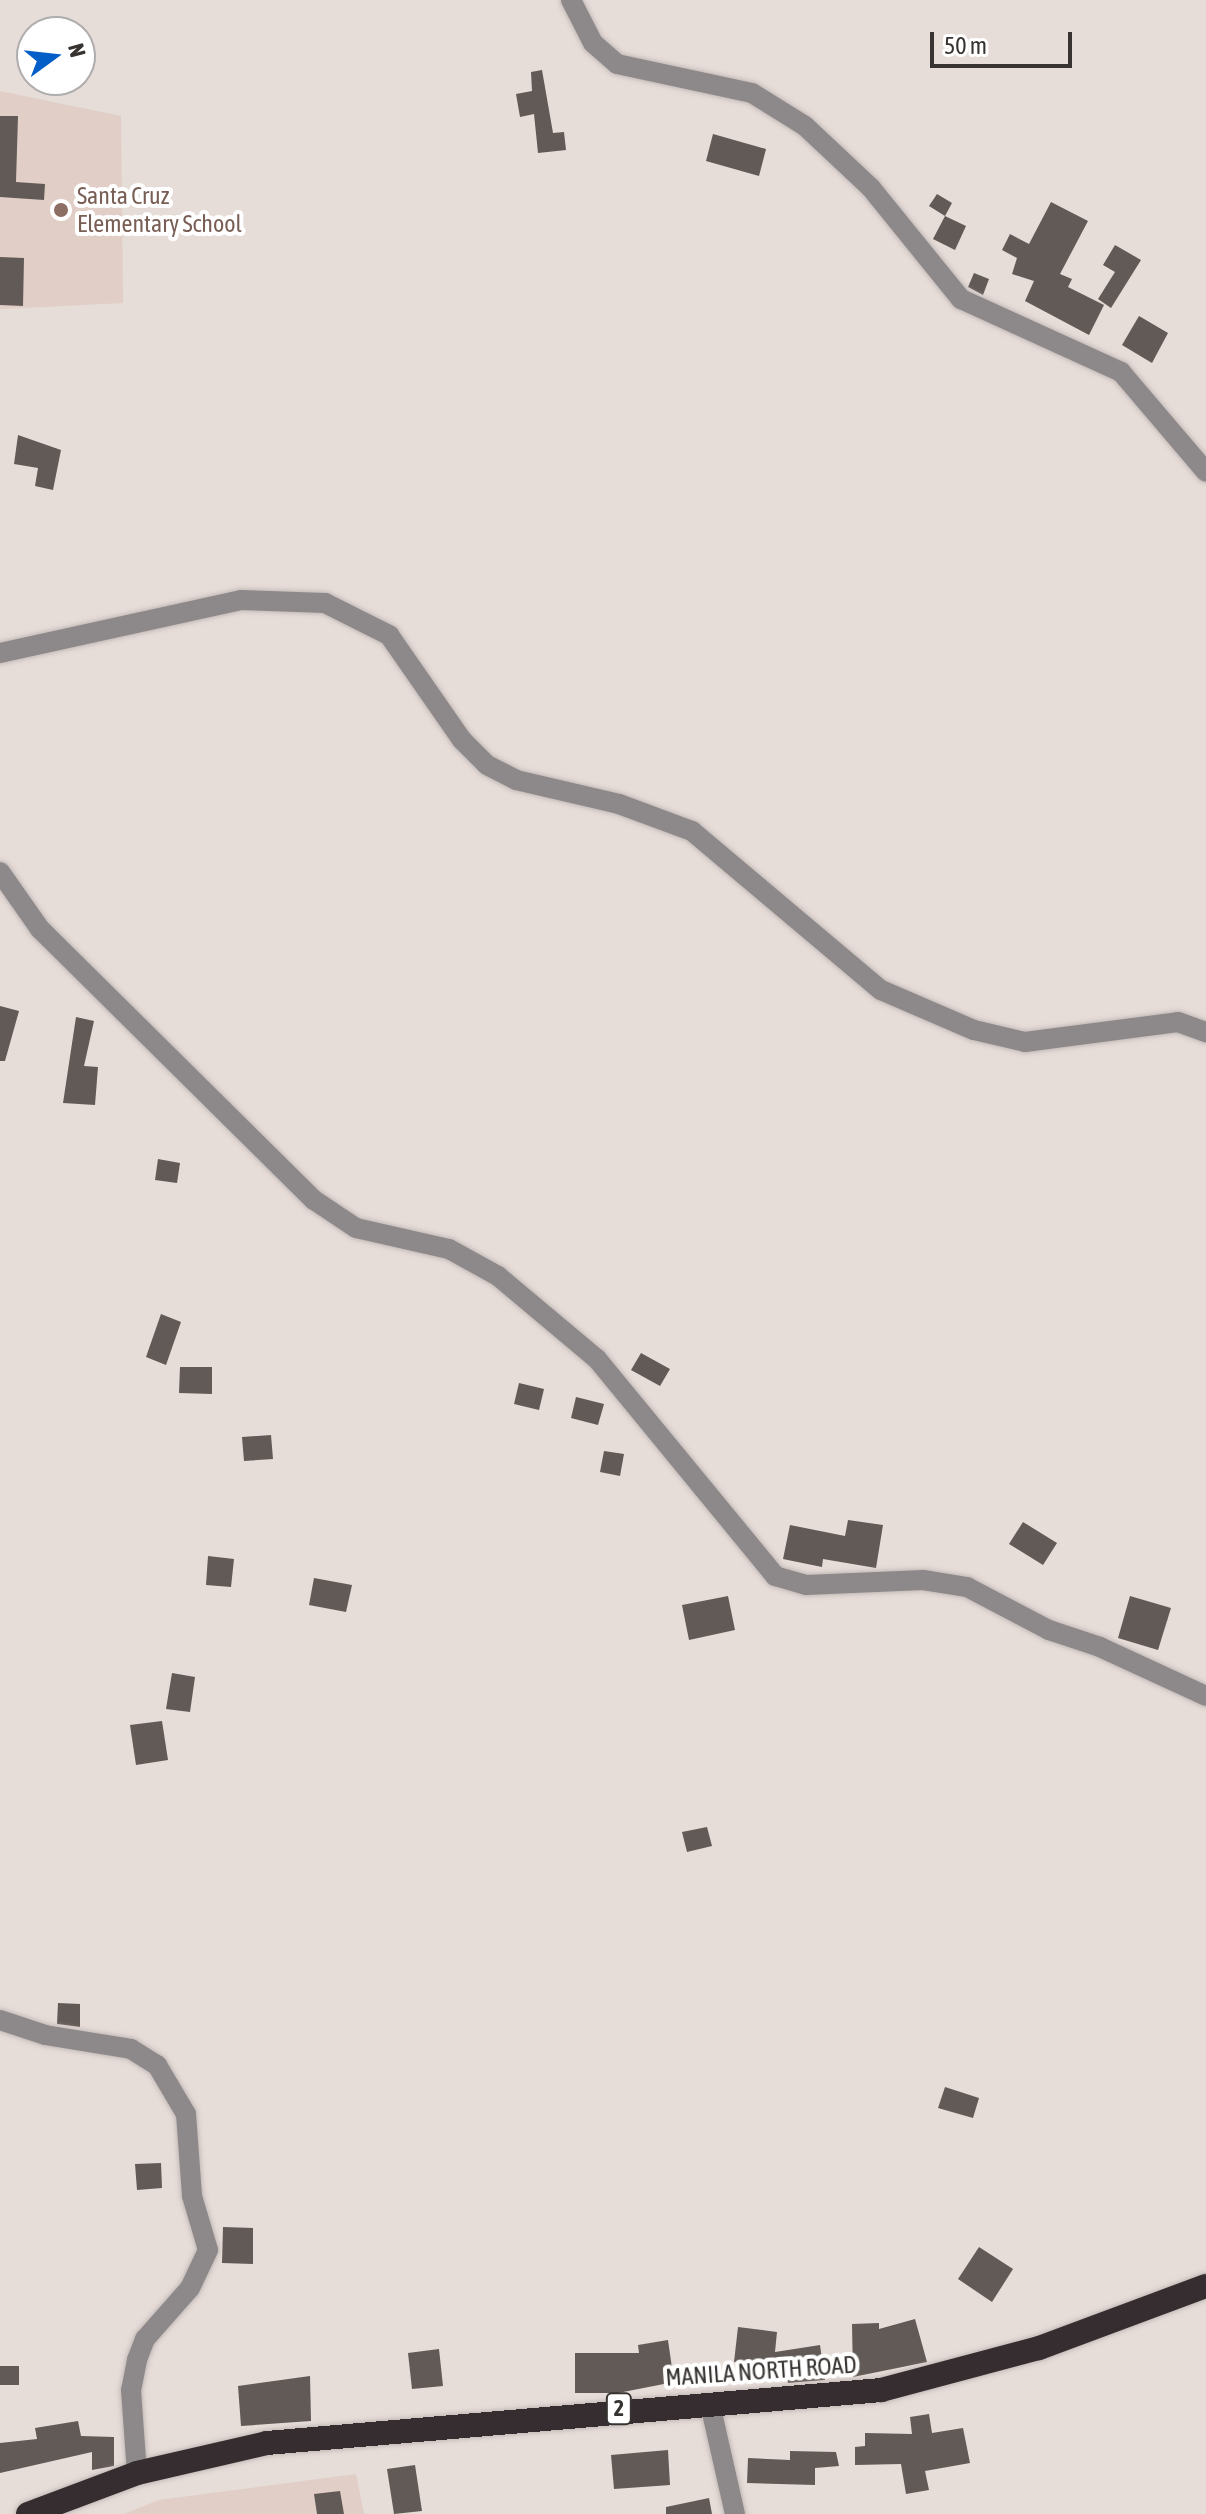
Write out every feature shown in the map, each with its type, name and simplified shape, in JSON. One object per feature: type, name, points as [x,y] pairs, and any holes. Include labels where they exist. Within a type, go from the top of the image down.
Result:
[{"type":"highway","name":"MANILA NORTH ROAD","points":[[28,2514],[137,2473],[267,2443],[881,2390],[1039,2348],[1206,2286]]},
{"type":"street","points":[[571,0],[593,43],[617,64],[752,93],[805,126],[871,188],[961,299],[1121,372],[1206,472]]},
{"type":"street","points":[[0,653],[241,600],[325,603],[389,635],[462,740],[487,765],[516,780],[619,804],[692,831],[881,990],[974,1030],[1025,1042],[1178,1022],[1206,1032]]},
{"type":"street","points":[[0,872],[40,929],[314,1200],[356,1228],[449,1249],[498,1276],[597,1359],[775,1576],[806,1585],[923,1580],[967,1587],[1049,1630],[1100,1647],[1206,1696]]},
{"type":"street","points":[[0,2020],[45,2035],[131,2049],[157,2065],[186,2114],[192,2196],[208,2250],[190,2288],[145,2339],[137,2360],[131,2390],[137,2473]]},
{"type":"street","points":[[710,2404],[735,2514]]},
{"type":"shaded area","name":"Santa Cruz Elementary School","points":[[0,91],[121,116],[123,303],[0,309]]},
{"type":"shaded area","points":[[356,2474],[364,2514],[124,2514],[159,2500]]},
{"type":"building","points":[[542,70],[553,133],[564,132],[566,150],[538,153],[534,114],[520,117],[516,94],[532,91],[531,72]]},
{"type":"building","points":[[0,116],[18,116],[16,182],[45,184],[44,200],[0,197]]},
{"type":"building","points":[[713,134],[766,149],[759,176],[706,161]]},
{"type":"building","points":[[937,194],[952,203],[945,216],[929,206]]},
{"type":"building","points":[[1051,202],[1088,221],[1060,274],[1072,279],[1068,287],[1104,305],[1089,335],[1025,301],[1034,281],[1012,274],[1017,258],[1002,250],[1010,234],[1029,244]]},
{"type":"building","points":[[945,216],[966,226],[955,250],[933,239]]},
{"type":"building","points":[[1115,245],[1141,260],[1111,308],[1098,299],[1115,272],[1103,265]]},
{"type":"building","points":[[0,257],[24,258],[23,306],[0,305]]},
{"type":"building","points":[[974,273],[989,279],[983,295],[968,287]]},
{"type":"building","points":[[1139,316],[1168,333],[1152,363],[1122,345]]},
{"type":"building","points":[[18,435],[61,450],[53,490],[35,486],[38,468],[14,464]]},
{"type":"building","points":[[0,1006],[19,1011],[5,1061],[0,1061]]},
{"type":"building","points":[[76,1017],[94,1021],[84,1066],[98,1067],[95,1105],[63,1103]]},
{"type":"building","points":[[158,1159],[180,1163],[177,1183],[155,1180]]},
{"type":"building","points":[[161,1314],[181,1322],[166,1365],[146,1357]]},
{"type":"building","points":[[641,1353],[670,1369],[660,1386],[631,1370]]},
{"type":"building","points":[[180,1367],[212,1367],[212,1394],[179,1393]]},
{"type":"building","points":[[519,1383],[544,1389],[539,1410],[514,1404]]},
{"type":"building","points":[[576,1397],[604,1404],[598,1425],[571,1418]]},
{"type":"building","points":[[271,1435],[273,1459],[244,1461],[242,1437]]},
{"type":"building","points":[[604,1451],[624,1454],[620,1476],[600,1472]]},
{"type":"building","points":[[848,1520],[883,1525],[876,1568],[823,1559],[822,1567],[783,1559],[790,1525],[845,1536]]},
{"type":"building","points":[[1023,1522],[1057,1543],[1043,1565],[1009,1544]]},
{"type":"building","points":[[208,1556],[234,1559],[231,1587],[206,1585]]},
{"type":"building","points":[[314,1578],[352,1585],[346,1612],[309,1605]]},
{"type":"building","points":[[728,1596],[735,1630],[689,1640],[682,1605]]},
{"type":"building","points":[[1130,1596],[1171,1608],[1158,1650],[1118,1638]]},
{"type":"building","points":[[172,1673],[195,1677],[190,1712],[166,1709]]},
{"type":"building","points":[[162,1721],[168,1760],[136,1765],[130,1725]]},
{"type":"building","points":[[707,1827],[712,1846],[687,1852],[682,1832]]},
{"type":"building","points":[[58,2003],[80,2004],[80,2027],[57,2024]]},
{"type":"building","points":[[945,2087],[979,2098],[973,2118],[938,2108]]},
{"type":"building","points":[[161,2163],[162,2188],[137,2190],[135,2164]]},
{"type":"building","points":[[223,2227],[253,2228],[253,2264],[222,2263]]},
{"type":"building","points":[[979,2247],[1013,2269],[992,2302],[958,2279]]},
{"type":"building","points":[[915,2319],[927,2362],[853,2377],[852,2324],[879,2323],[879,2329]]},
{"type":"building","points":[[738,2327],[777,2332],[775,2352],[820,2345],[825,2380],[788,2383],[786,2367],[734,2362]]},
{"type":"building","points":[[668,2340],[674,2382],[618,2393],[575,2393],[575,2353],[639,2353],[638,2345]]},
{"type":"building","points":[[439,2349],[443,2386],[412,2389],[408,2353]]},
{"type":"building","points":[[0,2366],[19,2366],[19,2385],[0,2385]]},
{"type":"building","points":[[310,2376],[311,2421],[241,2426],[238,2386]]},
{"type":"building","points":[[929,2414],[932,2433],[963,2428],[970,2463],[925,2471],[929,2490],[906,2494],[901,2464],[855,2465],[855,2447],[865,2446],[865,2433],[912,2434],[910,2417]]},
{"type":"building","points":[[78,2421],[81,2436],[114,2437],[114,2466],[92,2470],[92,2452],[0,2473],[0,2443],[37,2439],[35,2428]]},
{"type":"building","points":[[668,2450],[670,2485],[614,2489],[611,2455]]},
{"type":"building","points":[[790,2451],[836,2452],[839,2466],[815,2468],[815,2485],[747,2483],[748,2458],[790,2460]]},
{"type":"building","points":[[415,2465],[422,2511],[394,2514],[387,2469]]},
{"type":"building","points":[[340,2491],[344,2514],[317,2514],[314,2494]]},
{"type":"building","points":[[709,2498],[712,2514],[666,2514],[666,2507]]},
{"type":"place","name":"Santa Cruz Elementary School","points":[[61,210]]}]
